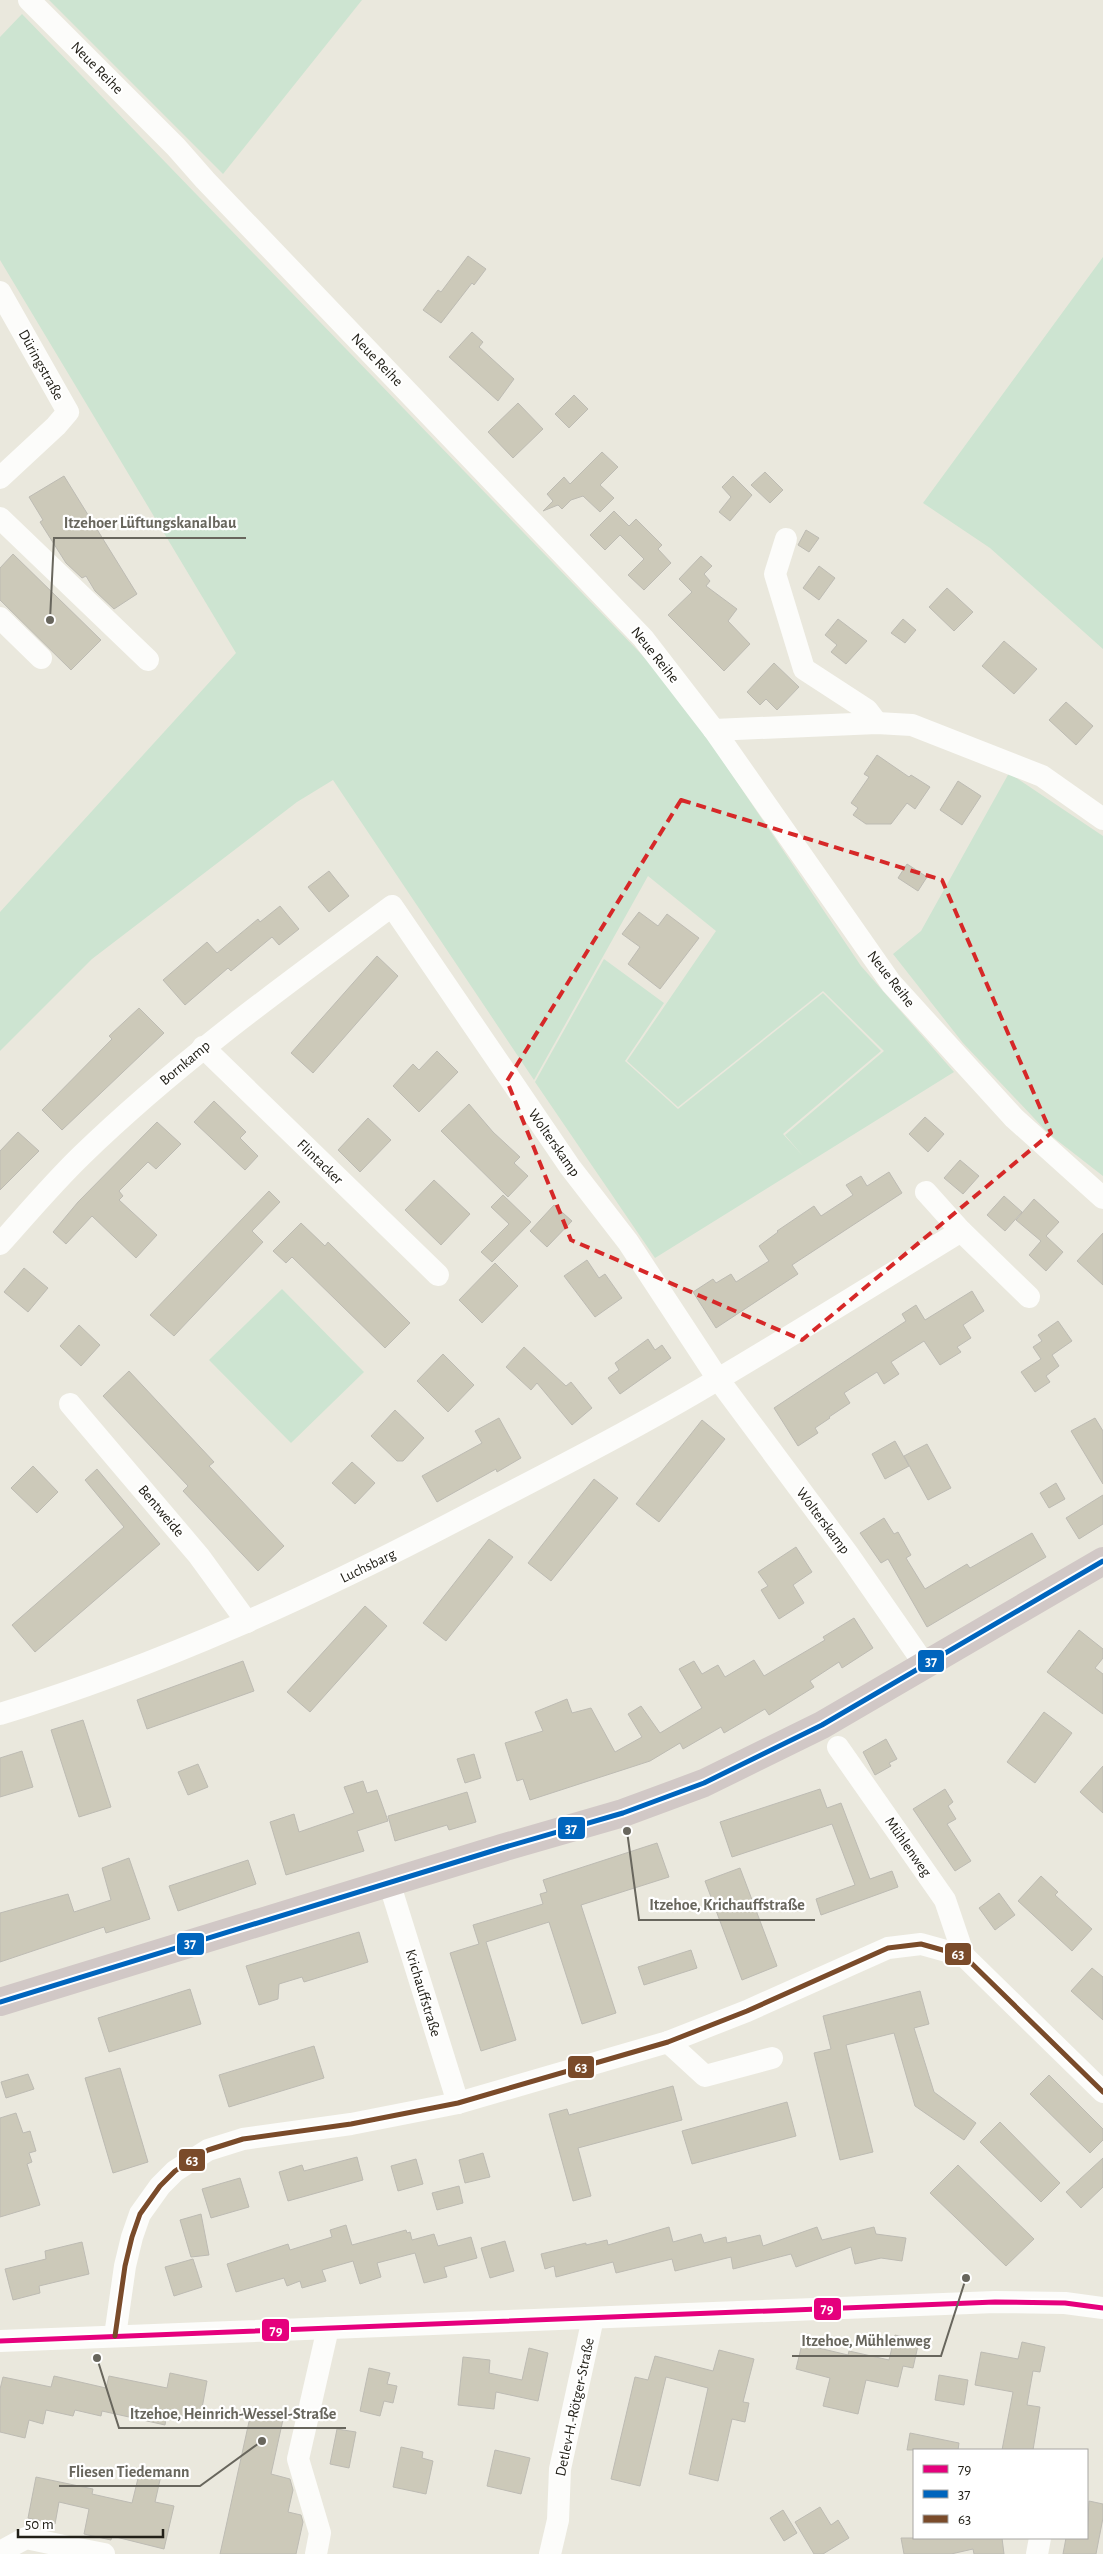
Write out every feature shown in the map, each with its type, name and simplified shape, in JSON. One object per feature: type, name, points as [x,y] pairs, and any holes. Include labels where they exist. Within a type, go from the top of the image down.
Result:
[{"type":"main road","points":[[0,2002],[389,1882],[623,1813],[704,1783],[822,1725],[1103,1561]]},
{"type":"street","name":"Neue Reihe","points":[[29,0],[176,147],[205,180],[643,638],[714,730],[891,983],[1014,1118],[1103,1198]]},
{"type":"street","name":"Düringstraße","points":[[0,292],[68,412],[56,426],[0,478]]},
{"type":"street","points":[[0,518],[148,660]]},
{"type":"street","points":[[786,539],[775,574],[804,669],[867,710],[877,723]]},
{"type":"street","points":[[0,618],[41,658]]},
{"type":"street","points":[[714,730],[877,723],[912,725],[1042,776],[1103,819]]},
{"type":"street","name":"Bornkamp","points":[[0,1244],[81,1156],[204,1048],[257,1004],[392,906]]},
{"type":"street","name":"Wolterskamp","points":[[392,906],[570,1167],[628,1242],[718,1379],[848,1554],[925,1665]]},
{"type":"street","name":"Flintacker","points":[[204,1048],[438,1275]]},
{"type":"street","points":[[926,1192],[961,1231],[1030,1296]]},
{"type":"street","points":[[718,1379],[961,1231]]},
{"type":"street","name":"Luchsbarg","points":[[0,1714],[71,1692],[247,1622],[387,1557],[577,1458],[718,1379]]},
{"type":"street","name":"Bentweide","points":[[70,1404],[199,1556],[247,1622]]},
{"type":"street","name":"Mühlenweg","points":[[838,1746],[945,1900],[964,1956],[1103,2092]]},
{"type":"street","name":"Krichauffstraße","points":[[389,1882],[458,2103]]},
{"type":"street","name":"Mühlenweg","points":[[668,2042],[747,2011],[888,1948],[921,1944],[964,1956]]},
{"type":"street","points":[[115,2336],[125,2266],[140,2214],[160,2186],[187,2162],[208,2150],[243,2139],[351,2124],[458,2103],[668,2042],[705,2076],[772,2058]]},
{"type":"street","points":[[0,2341],[995,2302],[1065,2303],[1103,2308]]},
{"type":"street","name":"Detlev-H.-Rötger-Straße","points":[[550,2554],[558,2520],[560,2469],[593,2318]]},
{"type":"street","points":[[316,2554],[320,2532],[298,2459],[328,2328]]},
{"type":"street","points":[[0,2552],[26,2538],[72,2551],[104,2554]]},
{"type":"street","points":[[1037,2554],[1040,2539]]},
{"type":"highlighted area","points":[[681,800],[942,880],[1051,1133],[802,1340],[571,1240],[507,1081]]},
{"type":"green space","points":[[49,0],[362,0],[223,174]]},
{"type":"green space","points":[[22,14],[673,687],[861,966],[954,1072],[655,1258],[535,1082],[604,959],[664,1003],[625,1061],[678,1109],[823,993],[881,1051],[783,1134],[803,1156],[785,1135],[884,1051],[823,991],[678,1107],[627,1061],[716,931],[648,876],[534,1080],[333,780],[297,802],[92,959],[0,1051],[0,912],[236,653],[0,260],[0,37]]},
{"type":"green space","points":[[1103,257],[1103,649],[990,548],[923,503]]},
{"type":"green space","points":[[1009,773],[1103,836],[1103,1176],[1049,1134],[963,1043],[893,954],[921,931]]},
{"type":"green space","points":[[282,1289],[364,1372],[291,1443],[209,1360]]},
{"type":"building","points":[[468,256],[486,269],[474,285],[472,283],[441,323],[423,310],[438,290],[441,292]]},
{"type":"building","points":[[472,332],[483,342],[479,347],[514,379],[498,401],[449,357]]},
{"type":"building","points":[[574,395],[588,409],[569,428],[555,414]]},
{"type":"building","points":[[518,403],[543,429],[513,458],[488,432]]},
{"type":"building","points":[[602,452],[618,467],[600,485],[614,498],[600,512],[583,496],[571,500],[562,509],[558,505],[543,511],[553,501],[547,494],[564,477],[570,484]]},
{"type":"building","points":[[765,472],[783,490],[770,503],[751,485]]},
{"type":"building","points":[[64,476],[137,594],[114,609],[95,591],[86,576],[82,578],[66,563],[40,522],[43,520],[29,497]]},
{"type":"building","points":[[733,476],[752,495],[730,521],[719,512],[731,497],[722,487]]},
{"type":"building","points":[[614,511],[629,526],[636,519],[662,545],[658,549],[671,563],[644,590],[628,575],[644,559],[620,535],[605,550],[590,535]]},
{"type":"building","points":[[806,530],[819,538],[809,552],[798,545]]},
{"type":"building","points":[[13,554],[101,640],[71,670],[0,600],[0,568]]},
{"type":"building","points":[[701,556],[712,566],[704,574],[710,581],[706,586],[737,609],[728,621],[750,644],[724,671],[668,615],[692,592],[679,579]]},
{"type":"building","points":[[819,566],[835,578],[819,600],[803,588]]},
{"type":"building","points":[[947,588],[973,612],[954,631],[929,607]]},
{"type":"building","points":[[838,619],[867,641],[846,664],[831,652],[837,645],[825,635]]},
{"type":"building","points":[[903,619],[916,630],[905,643],[891,633]]},
{"type":"building","points":[[1004,641],[1037,669],[1014,694],[982,666]]},
{"type":"building","points":[[774,663],[799,687],[777,710],[766,699],[760,705],[747,692]]},
{"type":"building","points":[[1066,702],[1093,726],[1076,745],[1049,720]]},
{"type":"building","points":[[877,755],[909,777],[911,775],[930,787],[915,809],[907,803],[891,824],[866,824],[853,815],[858,808],[851,803],[869,777],[864,774]]},
{"type":"building","points":[[958,781],[981,796],[962,825],[940,810]]},
{"type":"building","points":[[907,864],[927,877],[918,891],[898,878]]},
{"type":"building","points":[[329,871],[349,896],[329,912],[308,887]]},
{"type":"building","points":[[280,906],[299,929],[279,945],[272,937],[231,971],[228,968],[185,1005],[163,980],[207,942],[217,953],[258,919],[260,922]]},
{"type":"building","points":[[639,912],[658,926],[667,914],[699,938],[660,989],[628,964],[640,947],[622,934]]},
{"type":"building","points":[[377,956],[398,976],[313,1073],[291,1053]]},
{"type":"building","points":[[139,1008],[164,1033],[62,1130],[42,1110],[112,1039],[109,1036]]},
{"type":"building","points":[[437,1051],[458,1072],[419,1112],[393,1086],[413,1064],[419,1070]]},
{"type":"building","points":[[214,1101],[246,1132],[240,1138],[258,1156],[245,1170],[194,1122]]},
{"type":"building","points":[[469,1104],[493,1132],[520,1157],[514,1163],[528,1176],[508,1197],[441,1131]]},
{"type":"building","points":[[925,1117],[944,1134],[928,1152],[909,1134]]},
{"type":"building","points":[[368,1118],[391,1140],[360,1172],[338,1150]]},
{"type":"building","points":[[157,1122],[181,1144],[156,1169],[148,1162],[119,1191],[123,1196],[119,1200],[157,1235],[136,1258],[92,1216],[66,1244],[53,1232],[78,1202]]},
{"type":"building","points":[[18,1132],[39,1151],[0,1190],[0,1151]]},
{"type":"building","points":[[960,1160],[979,1176],[963,1194],[944,1178]]},
{"type":"building","points":[[889,1172],[902,1193],[792,1265],[798,1274],[716,1328],[693,1292],[713,1279],[716,1283],[731,1274],[736,1282],[769,1261],[759,1246],[777,1231],[814,1206],[821,1216],[853,1195],[846,1185],[861,1176],[867,1186]]},
{"type":"building","points":[[434,1180],[470,1214],[441,1245],[405,1210]]},
{"type":"building","points":[[269,1191],[280,1202],[252,1231],[263,1242],[174,1336],[150,1315]]},
{"type":"building","points":[[503,1195],[531,1222],[492,1262],[481,1252],[509,1224],[491,1207]]},
{"type":"building","points":[[1004,1196],[1022,1212],[1005,1231],[987,1215]]},
{"type":"building","points":[[1034,1199],[1059,1222],[1046,1236],[1063,1252],[1046,1271],[1029,1255],[1041,1241],[1016,1220]]},
{"type":"building","points":[[554,1205],[572,1221],[547,1247],[530,1231]]},
{"type":"building","points":[[301,1223],[325,1246],[328,1242],[410,1323],[385,1348],[292,1257],[286,1263],[273,1251]]},
{"type":"building","points":[[1103,1233],[1103,1285],[1077,1261]]},
{"type":"building","points":[[587,1260],[599,1278],[605,1274],[622,1298],[595,1317],[564,1276]]},
{"type":"building","points":[[495,1263],[518,1286],[482,1323],[459,1300]]},
{"type":"building","points":[[24,1268],[48,1288],[28,1312],[4,1292]]},
{"type":"building","points":[[972,1291],[984,1311],[963,1325],[971,1338],[957,1347],[961,1352],[940,1365],[924,1341],[891,1362],[899,1374],[884,1384],[877,1372],[844,1393],[850,1403],[815,1428],[818,1433],[798,1446],[774,1408],[906,1321],[902,1314],[916,1305],[925,1320]]},
{"type":"building","points":[[1058,1321],[1072,1341],[1052,1355],[1059,1366],[1046,1376],[1050,1382],[1035,1392],[1021,1372],[1041,1359],[1033,1347],[1042,1341],[1038,1335]]},
{"type":"building","points":[[79,1325],[100,1345],[81,1366],[60,1346]]},
{"type":"building","points":[[648,1339],[655,1350],[662,1345],[671,1358],[620,1394],[608,1378],[619,1370],[615,1363]]},
{"type":"building","points":[[524,1347],[566,1386],[571,1382],[592,1408],[572,1425],[537,1383],[531,1390],[506,1367]]},
{"type":"building","points":[[443,1354],[474,1385],[448,1412],[417,1381]]},
{"type":"building","points":[[129,1371],[214,1462],[209,1466],[284,1546],[258,1571],[183,1491],[188,1486],[103,1396]]},
{"type":"building","points":[[395,1410],[424,1438],[403,1461],[397,1461],[371,1436]]},
{"type":"building","points":[[499,1418],[521,1458],[497,1472],[496,1469],[437,1502],[422,1476],[482,1443],[475,1431]]},
{"type":"building","points":[[1095,1418],[1103,1431],[1103,1484],[1071,1431]]},
{"type":"building","points":[[702,1420],[725,1439],[659,1522],[636,1504]]},
{"type":"building","points":[[895,1441],[909,1466],[885,1479],[872,1454]]},
{"type":"building","points":[[927,1444],[951,1488],[928,1500],[904,1456]]},
{"type":"building","points":[[352,1462],[375,1483],[355,1504],[332,1483]]},
{"type":"building","points":[[33,1466],[58,1492],[37,1513],[11,1488]]},
{"type":"building","points":[[97,1469],[160,1544],[35,1652],[12,1625],[124,1527],[85,1480]]},
{"type":"building","points":[[594,1479],[618,1498],[551,1581],[528,1563]]},
{"type":"building","points":[[1056,1483],[1065,1499],[1049,1508],[1040,1493]]},
{"type":"building","points":[[1103,1495],[1103,1524],[1079,1539],[1066,1518]]},
{"type":"building","points":[[884,1518],[894,1534],[898,1532],[911,1555],[906,1558],[925,1589],[967,1564],[970,1568],[1032,1533],[1046,1557],[927,1627],[888,1559],[881,1563],[860,1533]]},
{"type":"building","points":[[489,1539],[513,1557],[446,1641],[423,1623]]},
{"type":"building","points":[[796,1547],[812,1572],[793,1585],[804,1603],[779,1619],[761,1590],[768,1586],[758,1572]]},
{"type":"building","points":[[365,1606],[387,1626],[310,1712],[287,1692]]},
{"type":"building","points":[[854,1618],[873,1648],[842,1668],[839,1662],[810,1681],[814,1687],[769,1715],[765,1709],[724,1733],[721,1727],[683,1749],[680,1743],[650,1761],[530,1800],[523,1779],[517,1781],[505,1743],[543,1731],[535,1712],[567,1699],[572,1713],[591,1708],[615,1752],[642,1737],[628,1714],[641,1706],[660,1733],[702,1708],[679,1669],[694,1661],[702,1674],[718,1665],[725,1677],[754,1660],[764,1676],[825,1640],[823,1637]]},
{"type":"building","points":[[1079,1630],[1103,1649],[1103,1658],[1095,1668],[1103,1674],[1103,1714],[1047,1672]]},
{"type":"building","points":[[243,1661],[254,1691],[147,1729],[137,1700]]},
{"type":"building","points":[[1044,1712],[1072,1733],[1035,1783],[1007,1762]]},
{"type":"building","points":[[83,1720],[111,1807],[79,1817],[51,1730]]},
{"type":"building","points":[[886,1739],[897,1759],[889,1763],[891,1766],[875,1775],[863,1752]]},
{"type":"building","points":[[22,1751],[33,1787],[0,1797],[0,1758]]},
{"type":"building","points":[[474,1754],[481,1778],[465,1783],[457,1759]]},
{"type":"building","points":[[198,1764],[208,1787],[188,1795],[178,1772]]},
{"type":"building","points":[[1103,1766],[1103,1813],[1080,1792]]},
{"type":"building","points":[[363,1781],[367,1793],[377,1790],[388,1821],[357,1831],[364,1851],[286,1875],[270,1822],[294,1814],[299,1832],[354,1813],[344,1787]]},
{"type":"building","points":[[820,1789],[827,1808],[841,1803],[870,1879],[892,1871],[898,1887],[821,1915],[816,1899],[855,1885],[832,1824],[732,1857],[720,1822]]},
{"type":"building","points":[[945,1789],[953,1802],[948,1806],[956,1819],[947,1824],[971,1861],[955,1871],[913,1809]]},
{"type":"building","points":[[467,1792],[476,1822],[449,1830],[447,1825],[395,1841],[388,1816]]},
{"type":"building","points":[[657,1843],[669,1877],[581,1905],[616,2013],[582,2024],[549,1922],[486,1942],[516,2040],[481,2051],[450,1953],[479,1944],[473,1925],[543,1904],[540,1894],[547,1892],[543,1880]]},
{"type":"building","points":[[129,1858],[150,1919],[106,1933],[104,1927],[0,1962],[0,1913],[68,1894],[74,1912],[111,1900],[102,1868]]},
{"type":"building","points":[[248,1860],[256,1884],[178,1911],[169,1886]]},
{"type":"building","points":[[740,1868],[777,1966],[742,1980],[705,1881]]},
{"type":"building","points":[[1041,1876],[1058,1892],[1055,1895],[1092,1929],[1072,1951],[1018,1901]]},
{"type":"building","points":[[999,1893],[1015,1915],[995,1930],[979,1908]]},
{"type":"building","points":[[359,1932],[368,1962],[304,1982],[302,1977],[279,1984],[278,1999],[259,2005],[246,1966]]},
{"type":"building","points":[[691,1950],[697,1968],[644,1985],[638,1967]]},
{"type":"building","points":[[1092,1968],[1103,1977],[1103,2020],[1071,1991]]},
{"type":"building","points":[[190,1989],[201,2024],[109,2052],[98,2018]]},
{"type":"building","points":[[920,1991],[929,2024],[914,2028],[934,2092],[976,2123],[964,2140],[915,2106],[894,2033],[846,2045],[873,2152],[840,2160],[814,2053],[831,2049],[823,2016]]},
{"type":"building","points":[[314,2046],[324,2078],[229,2107],[219,2075]]},
{"type":"building","points":[[120,2068],[148,2162],[113,2173],[85,2078]]},
{"type":"building","points":[[28,2074],[34,2089],[6,2098],[1,2082]]},
{"type":"building","points":[[1049,2075],[1103,2129],[1103,2140],[1090,2153],[1030,2094]]},
{"type":"building","points":[[673,2086],[682,2120],[578,2148],[591,2196],[573,2201],[549,2114],[567,2109],[569,2115]]},
{"type":"building","points":[[787,2102],[796,2136],[692,2164],[682,2131]]},
{"type":"building","points":[[16,2113],[23,2133],[30,2131],[36,2151],[29,2153],[32,2162],[27,2164],[40,2205],[0,2217],[0,2118]]},
{"type":"building","points":[[1000,2122],[1060,2183],[1041,2202],[980,2142]]},
{"type":"building","points":[[483,2153],[490,2177],[465,2183],[459,2160]]},
{"type":"building","points":[[357,2157],[363,2180],[288,2201],[279,2172],[302,2165],[304,2171]]},
{"type":"building","points":[[1103,2158],[1103,2187],[1081,2208],[1066,2192]]},
{"type":"building","points":[[416,2159],[423,2184],[398,2191],[391,2166]]},
{"type":"building","points":[[958,2165],[1034,2239],[1006,2266],[930,2193]]},
{"type":"building","points":[[240,2178],[249,2207],[211,2218],[202,2189]]},
{"type":"building","points":[[459,2186],[463,2203],[437,2210],[432,2193]]},
{"type":"building","points":[[201,2214],[209,2255],[191,2257],[180,2220]]},
{"type":"building","points":[[346,2225],[352,2245],[406,2230],[407,2233],[410,2232],[412,2240],[434,2234],[438,2246],[471,2237],[477,2258],[444,2267],[447,2277],[424,2283],[415,2253],[377,2263],[381,2277],[360,2284],[353,2261],[322,2270],[326,2281],[302,2288],[300,2281],[287,2286],[284,2278],[236,2292],[227,2264],[288,2244],[290,2250],[332,2237],[330,2230]]},
{"type":"building","points":[[669,2227],[673,2242],[701,2234],[704,2243],[726,2237],[727,2243],[760,2235],[763,2246],[817,2227],[822,2240],[874,2227],[876,2234],[906,2238],[902,2261],[881,2258],[855,2264],[851,2247],[796,2267],[791,2254],[733,2269],[731,2257],[675,2271],[672,2259],[616,2273],[613,2262],[556,2277],[554,2266],[545,2269],[541,2254],[607,2240],[608,2245]]},
{"type":"building","points":[[505,2241],[514,2271],[490,2278],[481,2248]]},
{"type":"building","points":[[82,2242],[89,2274],[39,2286],[40,2293],[13,2300],[5,2269],[46,2259],[45,2251]]},
{"type":"building","points":[[193,2259],[202,2287],[174,2296],[165,2267]]},
{"type":"building","points":[[895,2335],[919,2341],[913,2368],[903,2366],[898,2387],[866,2380],[858,2414],[823,2406],[830,2378],[796,2369],[802,2344],[848,2355],[849,2351],[889,2360]]},
{"type":"building","points":[[1022,2342],[1045,2347],[1040,2372],[1033,2371],[1027,2405],[1040,2407],[1033,2449],[1002,2449],[1013,2392],[975,2385],[981,2352],[1018,2359]]},
{"type":"building","points":[[529,2348],[548,2353],[538,2401],[496,2392],[494,2409],[458,2405],[463,2357],[490,2360],[489,2373],[522,2380]]},
{"type":"building","points":[[719,2350],[754,2359],[743,2402],[749,2403],[745,2422],[732,2419],[718,2481],[689,2474],[708,2388],[666,2377],[640,2486],[611,2479],[635,2377],[648,2380],[655,2356],[713,2371]]},
{"type":"building","points":[[369,2368],[390,2373],[387,2384],[397,2386],[393,2403],[384,2401],[380,2416],[360,2411]]},
{"type":"building","points":[[170,2373],[207,2381],[200,2419],[167,2413],[165,2425],[102,2411],[101,2416],[75,2410],[73,2416],[46,2410],[43,2424],[29,2420],[25,2438],[0,2432],[0,2389],[3,2377],[51,2387],[54,2376],[106,2388],[109,2376],[167,2388]]},
{"type":"building","points":[[939,2375],[968,2380],[964,2405],[935,2400]]},
{"type":"building","points":[[252,2408],[284,2415],[271,2474],[290,2479],[293,2490],[288,2512],[301,2515],[303,2522],[296,2554],[220,2554]]},
{"type":"building","points":[[337,2429],[356,2432],[349,2468],[330,2464]]},
{"type":"building","points":[[910,2433],[959,2443],[958,2449],[907,2450]]},
{"type":"building","points":[[401,2447],[423,2452],[422,2458],[433,2461],[426,2494],[393,2487]]},
{"type":"building","points":[[495,2450],[530,2458],[521,2494],[487,2486]]},
{"type":"building","points":[[141,2466],[162,2471],[155,2502],[174,2506],[164,2549],[112,2536],[111,2540],[84,2534],[89,2509],[59,2502],[55,2524],[28,2518],[36,2477],[93,2489],[92,2494],[132,2503]]},
{"type":"building","points":[[1089,2501],[1103,2504],[1103,2518],[1096,2554],[1063,2554],[1066,2539],[1088,2539]]},
{"type":"building","points":[[820,2507],[831,2525],[838,2520],[849,2538],[823,2554],[814,2554],[795,2522]]},
{"type":"building","points":[[783,2510],[797,2533],[784,2541],[770,2518]]},
{"type":"building","points":[[901,2538],[1002,2539],[1004,2554],[974,2554],[973,2549],[951,2554],[904,2554]]},
{"type":"transit line","name":"37","points":[[0,2002],[502,1848],[623,1813],[704,1783],[822,1725],[1103,1561]]},
{"type":"transit line","name":"63","points":[[115,2336],[125,2266],[140,2214],[160,2186],[175,2171],[208,2150],[243,2139],[351,2124],[458,2103],[668,2042],[747,2011],[888,1948],[921,1944],[964,1956],[1103,2092]]},
{"type":"transit line","name":"79","points":[[0,2341],[995,2302],[1065,2303],[1103,2308]]},
{"type":"place","name":"Itzehoer Lüftungskanalbau","points":[[50,620]]},
{"type":"place","name":"Itzehoe, Krichauffstraße","points":[[627,1831]]},
{"type":"place","name":"Itzehoe, Mühlenweg","points":[[966,2278]]},
{"type":"place","name":"Itzehoe, Heinrich-Wessel-Straße","points":[[97,2358]]},
{"type":"place","name":"Fliesen Tiedemann","points":[[262,2441]]}]
